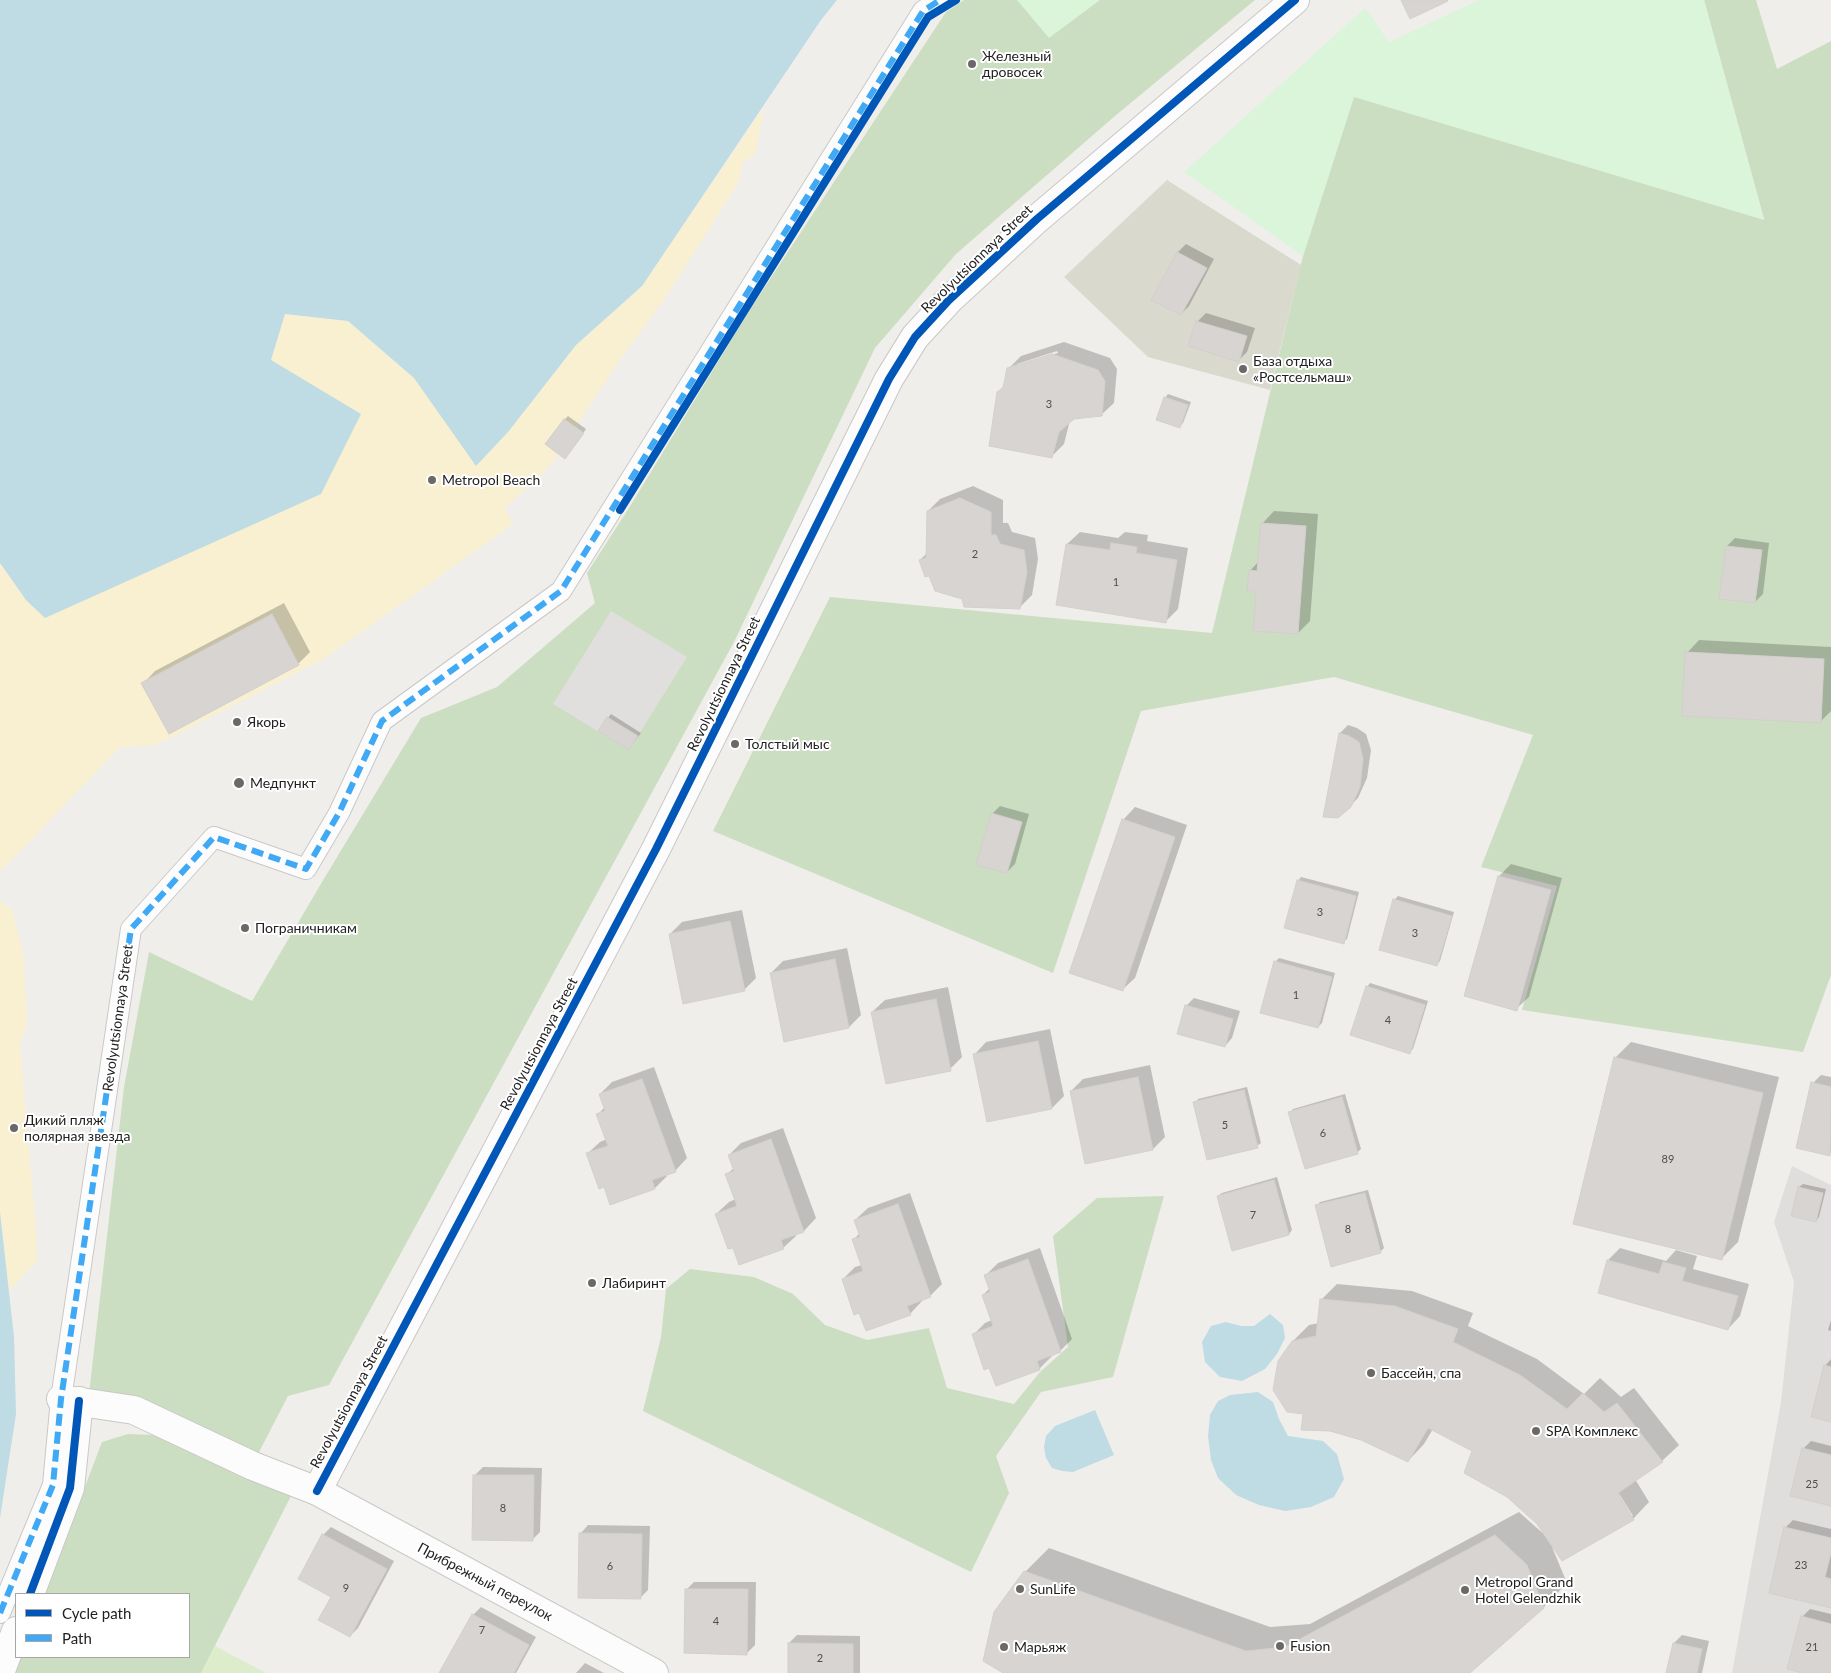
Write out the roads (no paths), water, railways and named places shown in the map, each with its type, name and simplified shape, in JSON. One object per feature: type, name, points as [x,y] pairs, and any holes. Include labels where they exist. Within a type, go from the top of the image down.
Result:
[{"type":"street","name":"Revolyutsionnaya Street","points":[[0,1613],[53,1485],[70,1400],[131,929],[214,837],[306,869],[339,813],[382,721],[561,591],[923,10],[940,0]]},
{"type":"street","name":"Revolyutsionnaya Street","points":[[740,681],[732,658],[871,379],[903,327],[934,292],[1029,204],[1272,0]]},
{"type":"street","name":"Revolyutsionnaya Street","points":[[316,1491],[651,858],[889,379],[915,337],[949,300],[1037,219],[1295,0]]},
{"type":"street","name":"Прибрежный переулок","points":[[70,1400],[134,1410],[253,1466],[316,1491],[654,1673]]},
{"type":"street","points":[[30,1593],[70,1488],[70,1400]]},
{"type":"street","points":[[0,1673],[15,1633]]},
{"type":"water","points":[[0,0],[837,0],[821,20],[642,286],[576,345],[508,432],[476,466],[414,378],[348,321],[285,314],[271,360],[361,414],[321,494],[45,618],[26,600],[0,563]]},
{"type":"water","points":[[0,1212],[14,1337],[16,1414],[0,1518]]},
{"type":"water","points":[[1270,1314],[1283,1325],[1285,1338],[1277,1354],[1265,1369],[1242,1381],[1220,1377],[1205,1362],[1202,1342],[1211,1326],[1226,1322],[1241,1326],[1254,1326]]},
{"type":"water","points":[[1258,1392],[1273,1402],[1288,1436],[1323,1441],[1337,1454],[1344,1479],[1334,1497],[1311,1507],[1285,1511],[1259,1505],[1236,1495],[1218,1478],[1211,1460],[1208,1436],[1210,1415],[1218,1401],[1230,1395]]},
{"type":"water","points":[[1095,1410],[1114,1455],[1073,1472],[1052,1468],[1046,1458],[1044,1447],[1046,1436],[1055,1426]]},
{"type":"place","name":"Железный дровосек","points":[[972,64]]},
{"type":"place","name":"База отдыха «Ростсельмаш»","points":[[1243,369]]},
{"type":"place","name":"Metropol Beach","points":[[432,480]]},
{"type":"place","name":"Якорь","points":[[237,722]]},
{"type":"place","name":"Толстый мыс","points":[[735,744]]},
{"type":"place","name":"Медпункт","points":[[239,783]]},
{"type":"place","name":"Пограничникам","points":[[245,928]]},
{"type":"place","name":"Дикий пляж полярная звезда","points":[[14,1128]]},
{"type":"place","name":"Лабиринт","points":[[592,1283]]},
{"type":"place","name":"Бассейн, спа","points":[[1371,1373]]},
{"type":"place","name":"SPA Комплекс","points":[[1536,1431]]},
{"type":"place","name":"SunLife","points":[[1020,1589]]},
{"type":"place","name":"Metropol Grand Hotel Gelendzhik","points":[[1465,1590]]},
{"type":"place","name":"Fusion","points":[[1280,1646]]},
{"type":"place","name":"Марьяж","points":[[1004,1647]]}]
